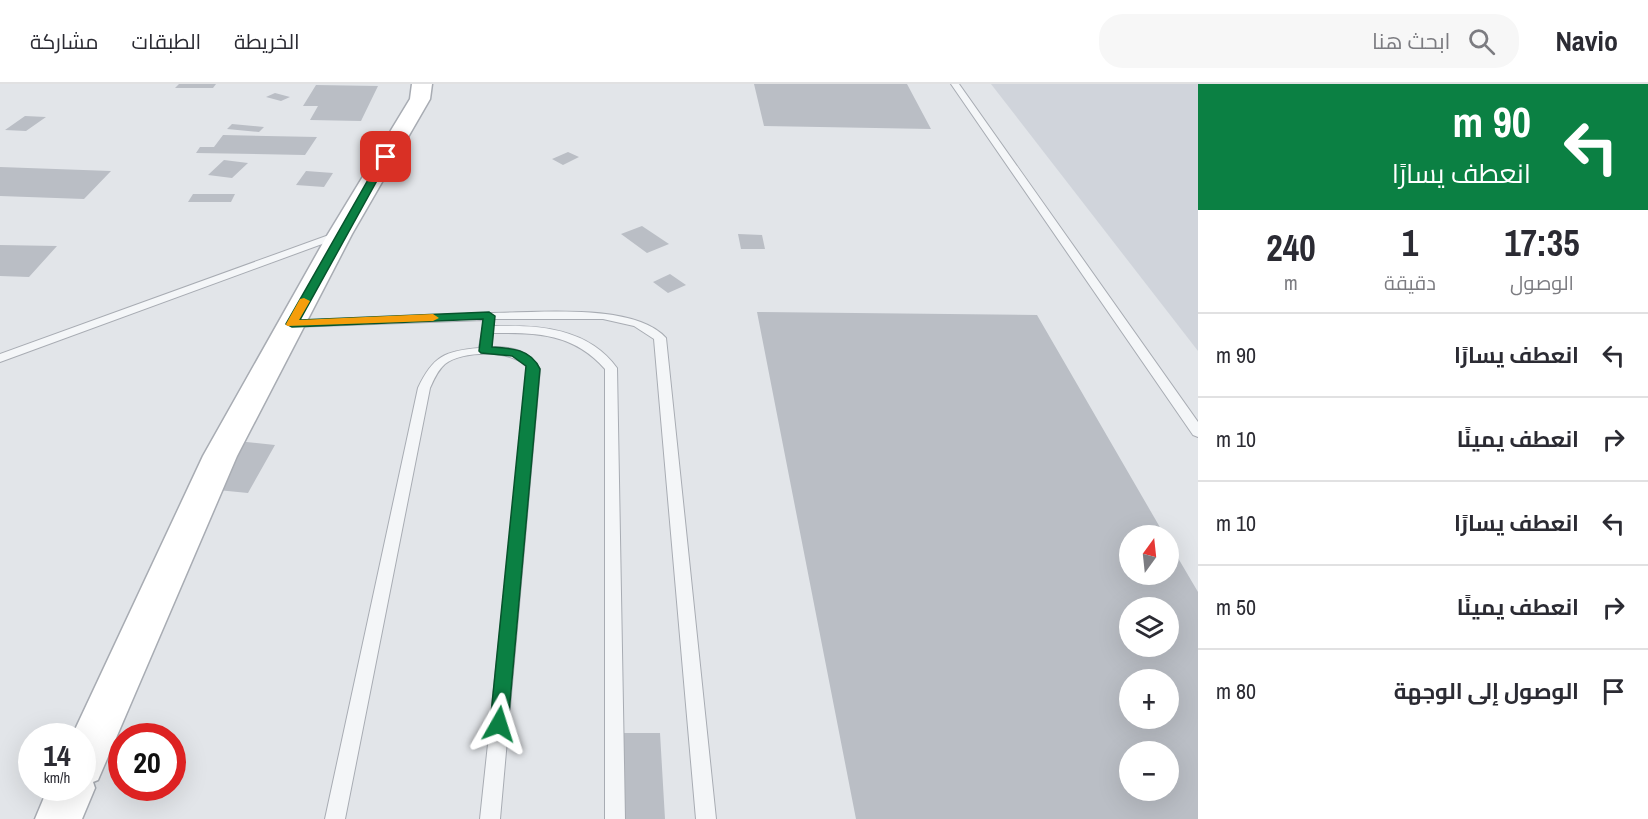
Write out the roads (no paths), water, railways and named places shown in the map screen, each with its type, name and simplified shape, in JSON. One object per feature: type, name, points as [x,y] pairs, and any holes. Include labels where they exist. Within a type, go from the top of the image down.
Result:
[{"type":"street","points":[[96,734],[220,456],[340,234],[420,99],[422,84]]},
{"type":"street","points":[[58,819],[66,801]]},
{"type":"lane","points":[[955,84],[1198,432]]},
{"type":"lane","points":[[0,358],[340,234]]},
{"type":"lane","points":[[292,324],[489,323],[603,316],[638,323],[660,338],[706,819]]},
{"type":"lane","points":[[485,351],[489,323]]},
{"type":"lane","points":[[489,323],[537,329],[566,336],[599,352],[611,368],[615,819]]},
{"type":"lane","points":[[335,819],[424,388],[429,375],[441,359],[454,353],[485,351],[515,352],[529,359],[534,369],[490,819]]}]
